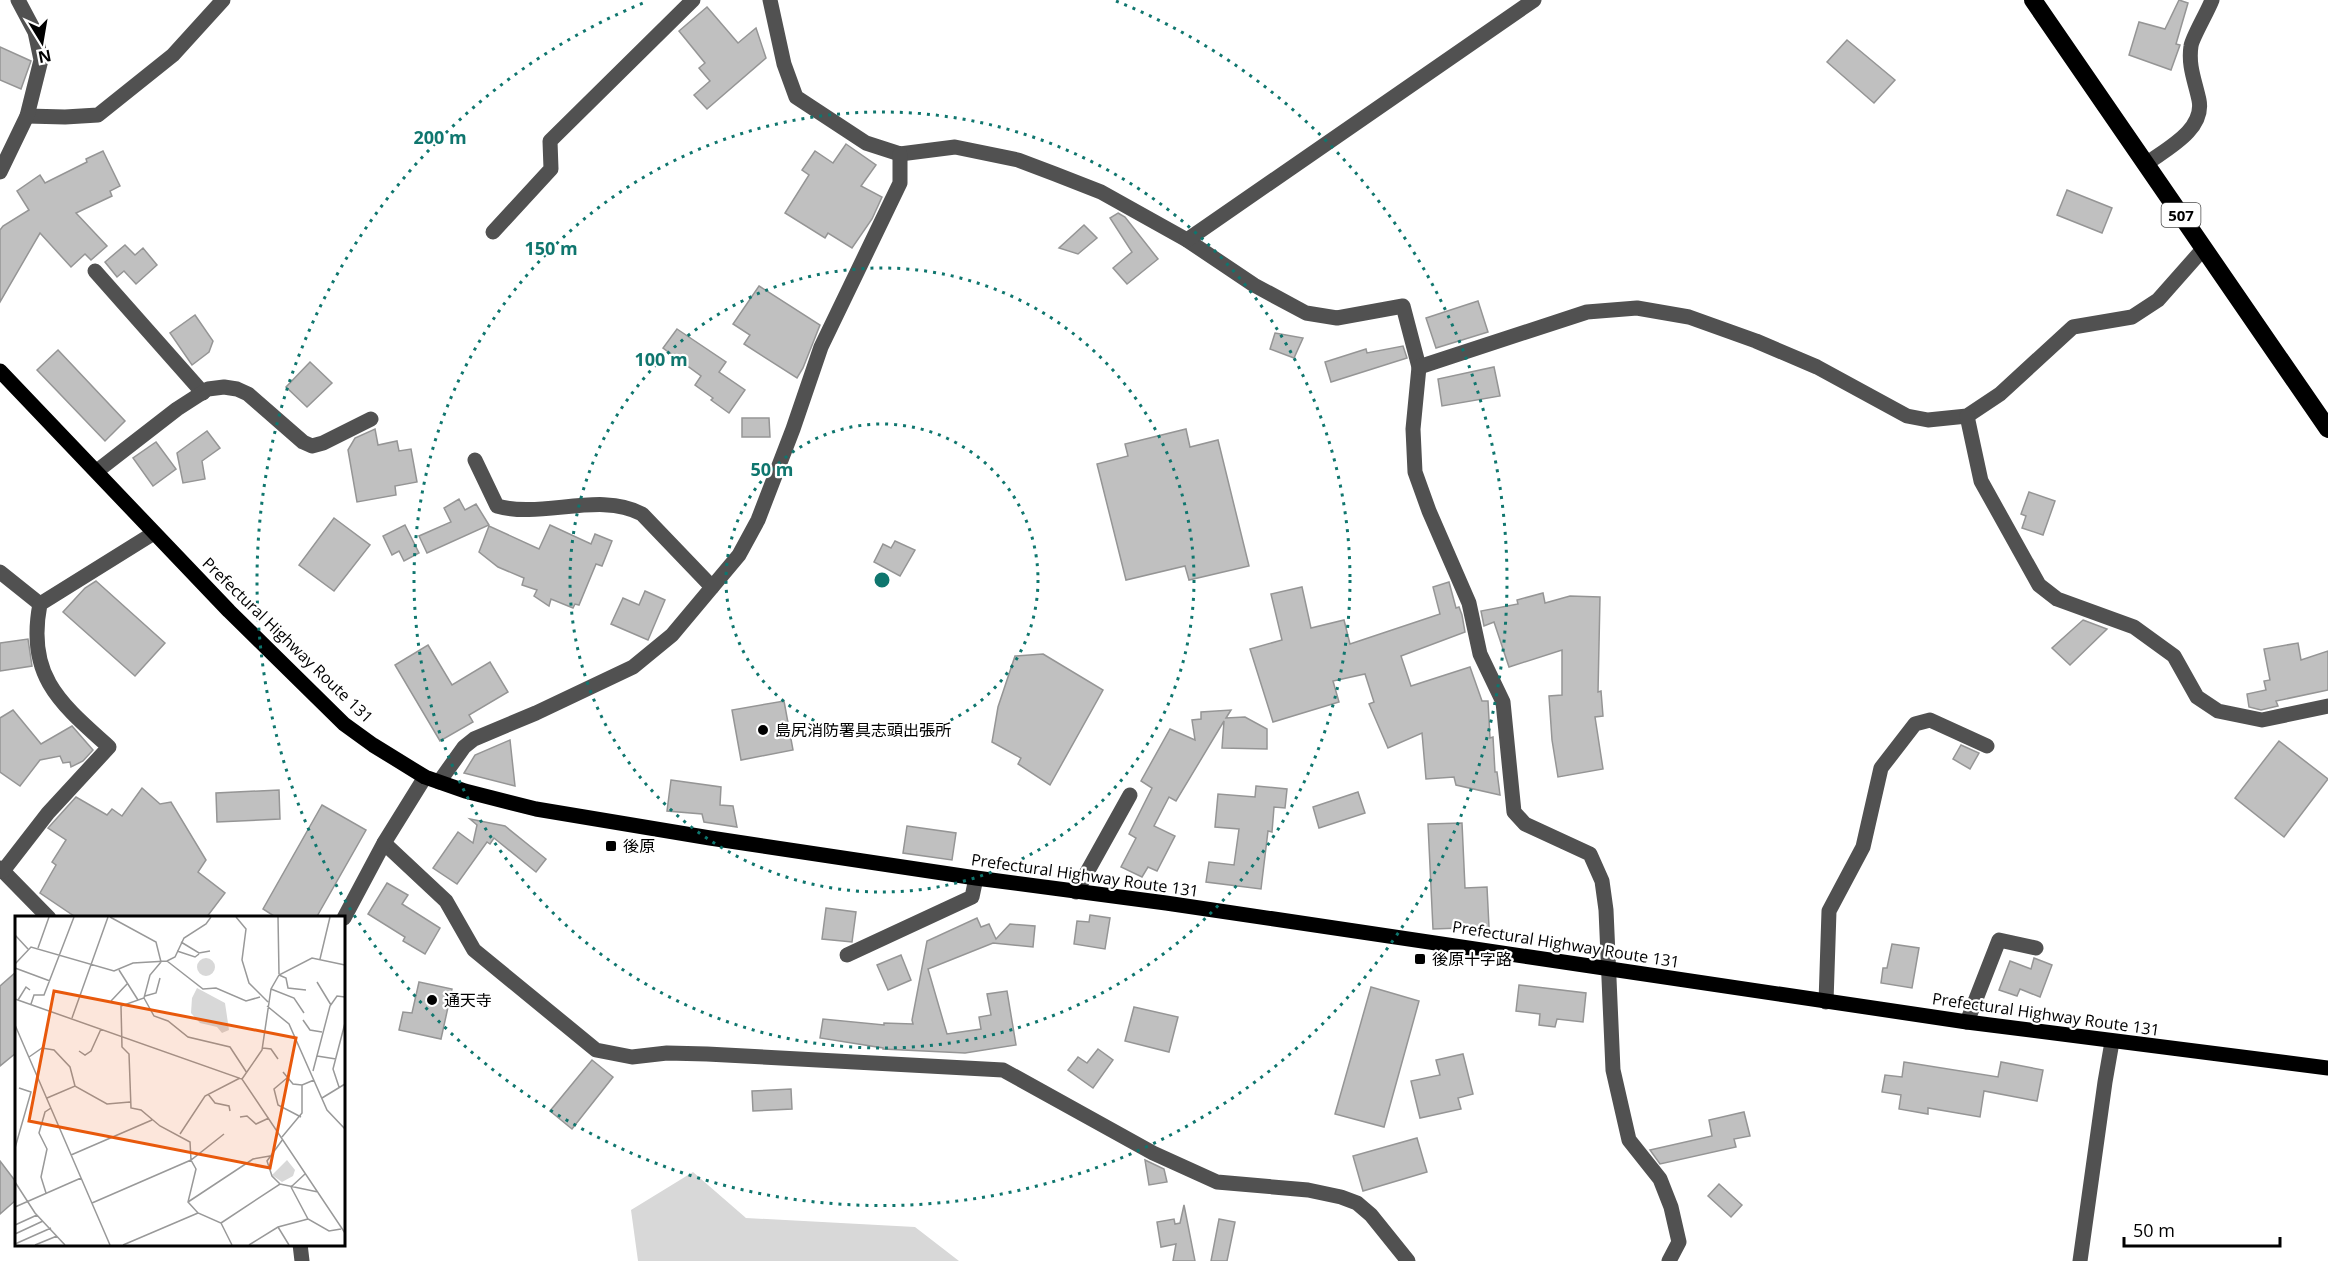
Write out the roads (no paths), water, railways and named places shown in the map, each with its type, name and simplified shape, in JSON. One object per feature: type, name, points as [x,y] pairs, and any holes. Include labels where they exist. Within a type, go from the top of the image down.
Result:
[{"type":"highway","name":"507","points":[[2033,0],[2328,429]]},
{"type":"main road","name":"Prefectural Highway Route 131","points":[[0,370],[154,533],[344,724],[373,745],[432,779],[536,809],[710,838],[976,878],[1166,903],[1826,1002],[2112,1042],[2328,1068]]},
{"type":"street","points":[[0,172],[27,116],[41,60],[35,32],[18,0]]},
{"type":"street","points":[[27,116],[98,115],[173,55],[223,0]]},
{"type":"street","points":[[493,232],[551,169],[550,141],[693,0]]},
{"type":"street","points":[[770,0],[784,64],[796,97],[866,143],[900,154],[955,147],[1018,160],[1101,192],[1187,240],[1254,285],[1306,313],[1337,318],[1403,306],[1419,367],[1413,429],[1415,472],[1429,511],[1469,603],[1480,654],[1503,702],[1514,812],[1525,824],[1590,854],[1602,881],[1606,910],[1613,1070],[1629,1140],[1660,1179],[1671,1207],[1679,1242],[1669,1261]]},
{"type":"street","points":[[1187,240],[1534,0]]},
{"type":"street","points":[[2146,164],[2183,137],[2197,121],[2200,103],[2190,69],[2191,43],[2212,0]]},
{"type":"street","points":[[345,916],[384,843],[432,779],[465,747],[474,739],[536,713],[633,667],[672,635],[739,555],[758,520],[821,347],[900,183],[900,154]]},
{"type":"street","points":[[1419,367],[1587,312],[1637,308],[1689,317],[1756,341],[1817,367],[1907,416],[1928,420],[1967,416],[2000,394],[2073,327],[2132,317],[2158,300],[2204,248]]},
{"type":"street","points":[[95,271],[203,393]]},
{"type":"street","points":[[97,471],[177,409],[208,389],[224,387],[248,394],[303,442],[312,446],[323,444],[371,419]]},
{"type":"street","points":[[1967,416],[1981,482],[2040,585],[2056,599],[2134,627],[2174,656],[2197,697],[2218,711],[2262,720],[2324,712]]},
{"type":"street","points":[[475,460],[497,506],[513,510],[611,505],[629,507],[642,514],[712,587]]},
{"type":"street","points":[[40,604],[154,533]]},
{"type":"street","points":[[0,572],[40,604]]},
{"type":"street","points":[[40,604],[36,641],[40,663],[48,682],[61,702],[109,747],[48,813],[2,870],[47,916]]},
{"type":"street","points":[[1826,1002],[1829,911],[1863,847],[1881,768],[1915,724],[1930,720],[1987,746]]},
{"type":"street","points":[[1076,892],[1130,795]]},
{"type":"street","points":[[384,843],[446,901],[474,950],[596,1050],[632,1057],[667,1053],[707,1054],[1003,1070],[1153,1153],[1217,1182],[1308,1190],[1357,1203],[1371,1215],[1408,1261]]},
{"type":"street","points":[[847,955],[972,897],[976,878]]},
{"type":"street","points":[[1967,1022],[2000,940],[2036,948]]},
{"type":"street","points":[[2080,1261],[2104,1082],[2112,1042]]},
{"type":"street","points":[[300,1246],[302,1261]]},
{"type":"place","name":"島尻消防署具志頭出張所","points":[[763,730]]},
{"type":"place","name":"後原","points":[[611,846]]},
{"type":"place","name":"後原十字路","points":[[1420,959]]},
{"type":"place","name":"通天寺","points":[[432,1000]]}]
